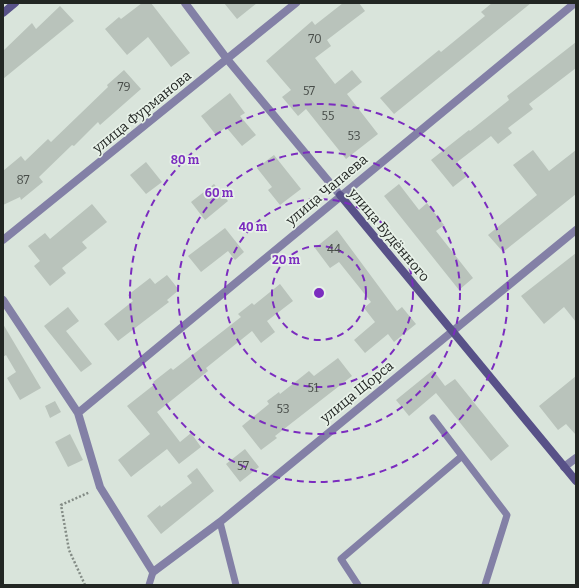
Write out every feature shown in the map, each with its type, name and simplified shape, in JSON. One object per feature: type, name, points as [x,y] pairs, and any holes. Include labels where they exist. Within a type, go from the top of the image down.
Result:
[{"type":"street","points":[[3,13],[16,3]]},
{"type":"street","name":"улица Будённого","points":[[185,3],[228,59],[576,481]]},
{"type":"street","name":"улица Фурманова","points":[[3,240],[296,3]]},
{"type":"street","name":"улица Чапаева","points":[[78,413],[340,195],[575,3]]},
{"type":"street","name":"улица Щорса","points":[[153,572],[220,522],[576,230]]},
{"type":"street","points":[[3,300],[78,413],[100,487],[153,572]]},
{"type":"street","points":[[564,467],[576,458]]},
{"type":"lane","points":[[433,418],[507,515],[485,585]]},
{"type":"lane","points":[[358,585],[341,559],[462,456]]},
{"type":"lane","points":[[220,522],[236,585]]},
{"type":"lane","points":[[148,585],[153,572]]},
{"type":"path","points":[[85,585],[69,550],[61,505],[100,487]]},
{"type":"building","points":[[142,3],[151,3],[190,53],[171,67],[148,37],[127,55],[105,29],[119,17],[121,19]]},
{"type":"building","points":[[224,3],[257,3],[237,19]]},
{"type":"building","points":[[343,3],[359,3],[365,11],[327,40],[331,46],[315,58],[335,84],[352,70],[362,82],[347,94],[378,134],[346,159],[306,109],[298,116],[282,97],[291,90],[266,61],[312,21],[315,25]]},
{"type":"building","points":[[492,3],[531,3],[394,114],[380,98],[439,50],[441,52],[485,16],[481,12]]},
{"type":"building","points":[[60,6],[74,21],[3,79],[3,51],[32,23],[36,29]]},
{"type":"building","points":[[576,42],[576,68],[529,104],[533,109],[508,128],[512,133],[498,144],[491,136],[456,163],[467,176],[453,187],[431,160],[509,100],[507,96]]},
{"type":"building","points":[[124,70],[141,89],[100,125],[98,122],[74,146],[72,145],[39,177],[43,182],[21,200],[20,197],[3,205],[3,171],[21,156],[25,161],[48,139],[51,142],[108,87],[107,85]]},
{"type":"building","points":[[230,93],[245,113],[240,116],[256,135],[242,146],[226,127],[216,135],[201,116]]},
{"type":"building","points":[[533,150],[549,171],[576,150],[576,194],[503,252],[488,235],[537,195],[513,165]]},
{"type":"building","points":[[274,155],[301,189],[280,205],[268,190],[272,187],[257,168]]},
{"type":"building","points":[[146,162],[162,182],[146,194],[130,175]]},
{"type":"building","points":[[214,184],[228,201],[205,220],[191,202]]},
{"type":"building","points":[[399,184],[419,210],[427,203],[444,225],[436,231],[473,278],[459,290],[384,196]]},
{"type":"building","points":[[92,204],[107,222],[82,242],[87,248],[62,268],[66,273],[50,286],[34,266],[40,261],[28,246],[45,233],[50,239]]},
{"type":"building","points":[[225,228],[244,252],[235,260],[228,251],[201,272],[188,256]]},
{"type":"building","points":[[337,230],[397,311],[402,307],[416,324],[394,342],[388,334],[365,353],[354,340],[375,322],[364,308],[371,302],[339,262],[330,268],[315,248]]},
{"type":"building","points":[[576,253],[576,322],[564,307],[544,324],[521,296]]},
{"type":"building","points":[[167,275],[179,290],[167,300],[169,302],[118,341],[104,324],[133,301],[128,295],[150,278],[155,284]]},
{"type":"building","points":[[280,284],[293,301],[267,321],[275,332],[261,343],[252,331],[206,368],[208,371],[157,412],[180,442],[191,433],[201,447],[179,464],[167,449],[131,477],[118,460],[150,434],[127,406],[155,384],[153,382],[171,368],[173,370],[241,317],[238,314],[252,303],[254,305]]},
{"type":"building","points":[[68,307],[79,321],[66,331],[92,364],[81,372],[44,326]]},
{"type":"building","points":[[3,324],[41,388],[20,400],[7,378],[16,372],[6,355],[3,357]]},
{"type":"building","points":[[338,358],[352,376],[275,436],[277,438],[261,450],[242,426],[269,404],[267,401],[279,392],[280,394],[309,371],[314,376]]},
{"type":"building","points":[[433,370],[445,386],[455,379],[509,446],[491,461],[436,393],[409,416],[396,400]]},
{"type":"building","points":[[576,376],[576,435],[566,424],[558,430],[539,406]]},
{"type":"building","points":[[55,401],[61,412],[50,418],[45,406]]},
{"type":"building","points":[[70,434],[83,460],[68,467],[55,442]]},
{"type":"building","points":[[245,449],[259,467],[240,482],[226,464]]},
{"type":"building","points":[[197,468],[214,491],[161,534],[147,516],[192,483],[187,476]]}]
